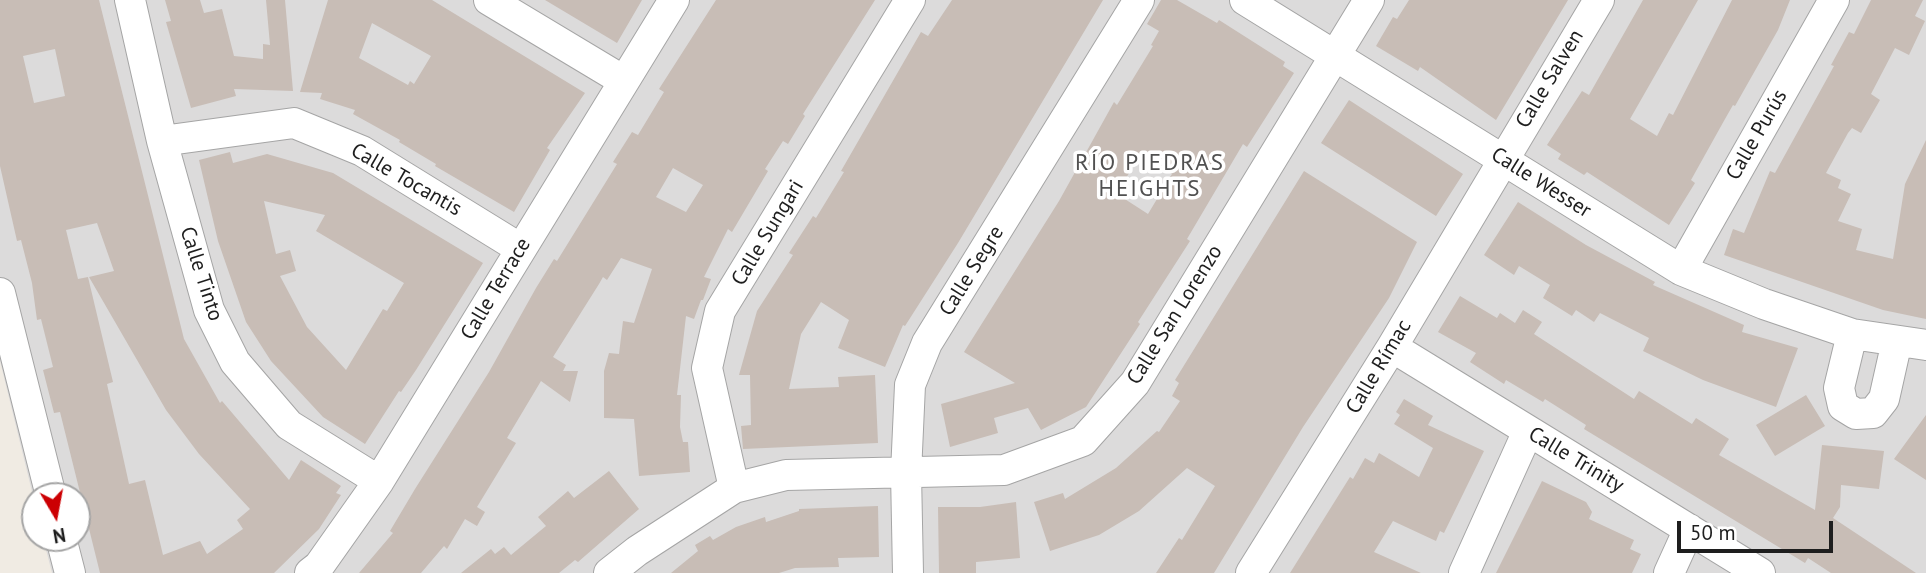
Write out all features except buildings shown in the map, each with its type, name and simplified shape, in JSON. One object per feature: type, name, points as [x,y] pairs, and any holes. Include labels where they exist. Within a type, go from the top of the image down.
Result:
[{"type":"street","name":"Calle Tinto","points":[[130,0],[162,141],[209,310],[235,362],[289,425],[379,481]]},
{"type":"street","points":[[489,0],[624,81]]},
{"type":"street","name":"Calle Terrace","points":[[310,573],[319,566],[379,481],[674,0]]},
{"type":"street","name":"Calle Sungari","points":[[734,488],[708,368],[720,311],[910,0]]},
{"type":"street","name":"Calle Segre","points":[[908,573],[906,473],[910,385],[927,343],[1139,0]]},
{"type":"street","name":"Calle Wesser","points":[[1245,0],[1681,270],[1764,304],[1852,334],[1912,343],[1884,399],[1873,413],[1856,414],[1843,406],[1839,388],[1852,334]]},
{"type":"street","name":"Calle San Lorenzo","points":[[609,573],[637,551],[734,488],[786,475],[1004,470],[1083,441],[1135,383],[1369,0]]},
{"type":"street","name":"Calle Salven","points":[[1502,159],[1599,0]]},
{"type":"street","name":"Calle Purús","points":[[1681,270],[1834,0]]},
{"type":"street","name":"Calle Tocantis","points":[[162,141],[294,123],[362,151],[521,249]]},
{"type":"street","name":"Calle Rímac","points":[[1251,573],[1392,347],[1502,159]]},
{"type":"street","points":[[0,293],[47,482]]},
{"type":"street","name":"Calle Trinity","points":[[1392,347],[1760,573]]},
{"type":"street","points":[[1464,573],[1528,431]]},
{"type":"street","points":[[1669,573],[1689,529]]},
{"type":"street","points":[[65,552],[70,573]]},
{"type":"shaded area","points":[[0,0],[1926,0],[1926,573],[52,573],[47,552],[91,552],[91,482],[30,482],[0,361]]},
{"type":"district","name":"RÍO PIEDRAS HEIGHTS","points":[[1150,176]]}]
